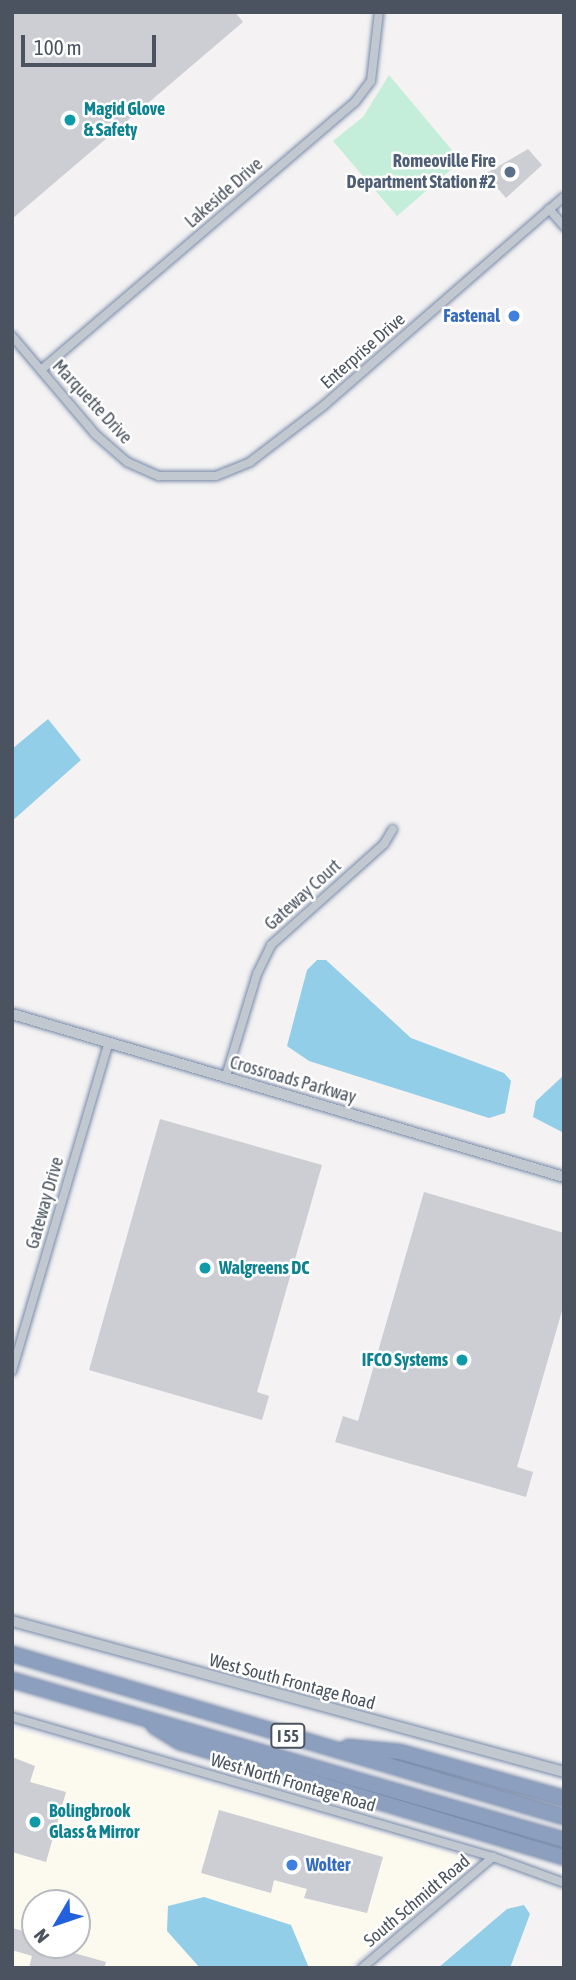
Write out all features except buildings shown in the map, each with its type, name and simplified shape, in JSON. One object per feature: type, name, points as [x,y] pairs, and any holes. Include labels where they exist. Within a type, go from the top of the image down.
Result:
[{"type":"highway","name":"I 55","points":[[12,1654],[564,1817]]},
{"type":"highway","name":"I 55","points":[[12,1680],[564,1840]]},
{"type":"highway","points":[[137,1716],[180,1742],[564,1857]]},
{"type":"highway","points":[[316,1745],[400,1752],[564,1798]]},
{"type":"street","name":"Lakeside Drive","points":[[41,370],[355,102],[371,81],[379,12]]},
{"type":"street","name":"Enterprise Drive","points":[[159,476],[216,476],[269,449],[564,197]]},
{"type":"street","points":[[550,209],[564,226]]},
{"type":"street","name":"Marquette Drive","points":[[12,336],[110,449],[159,476]]},
{"type":"street","name":"Gateway Court","points":[[226,1076],[257,974],[271,945],[384,844],[393,829]]},
{"type":"street","name":"Crossroads Parkway","points":[[12,1014],[564,1177]]},
{"type":"street","name":"Gateway Drive","points":[[12,1371],[108,1044]]},
{"type":"street","name":"West South Frontage Road","points":[[12,1621],[564,1772]]},
{"type":"street","name":"West North Frontage Road","points":[[12,1717],[493,1857],[564,1883]]},
{"type":"street","name":"South Schmidt Road","points":[[362,1968],[493,1857]]},
{"type":"shaded area","points":[[12,1728],[478,1861],[347,1968],[12,1968]]},
{"type":"green space","points":[[389,75],[461,161],[397,216],[333,141],[363,117]]},
{"type":"water","points":[[48,719],[81,760],[12,821],[12,749]]},
{"type":"water","points":[[317,960],[326,960],[411,1038],[504,1073],[511,1081],[505,1113],[489,1118],[309,1061],[287,1046],[307,970]]},
{"type":"water","points":[[564,1075],[564,1133],[533,1117],[536,1101]]},
{"type":"water","points":[[204,1897],[291,1925],[309,1968],[200,1968],[167,1931],[168,1906]]},
{"type":"water","points":[[524,1905],[530,1914],[510,1968],[438,1968],[507,1909]]},
{"type":"place","name":"Magid Glove & Safety","points":[[70,120]]},
{"type":"place","name":"Romeoville Fire Department Station #2","points":[[510,172]]},
{"type":"place","name":"Fastenal","points":[[514,316]]},
{"type":"place","name":"Walgreens DC","points":[[205,1268]]},
{"type":"place","name":"IFCO Systems","points":[[462,1360]]},
{"type":"place","name":"Bolingbrook Glass & Mirror","points":[[35,1822]]},
{"type":"place","name":"Wolter","points":[[292,1865]]}]
